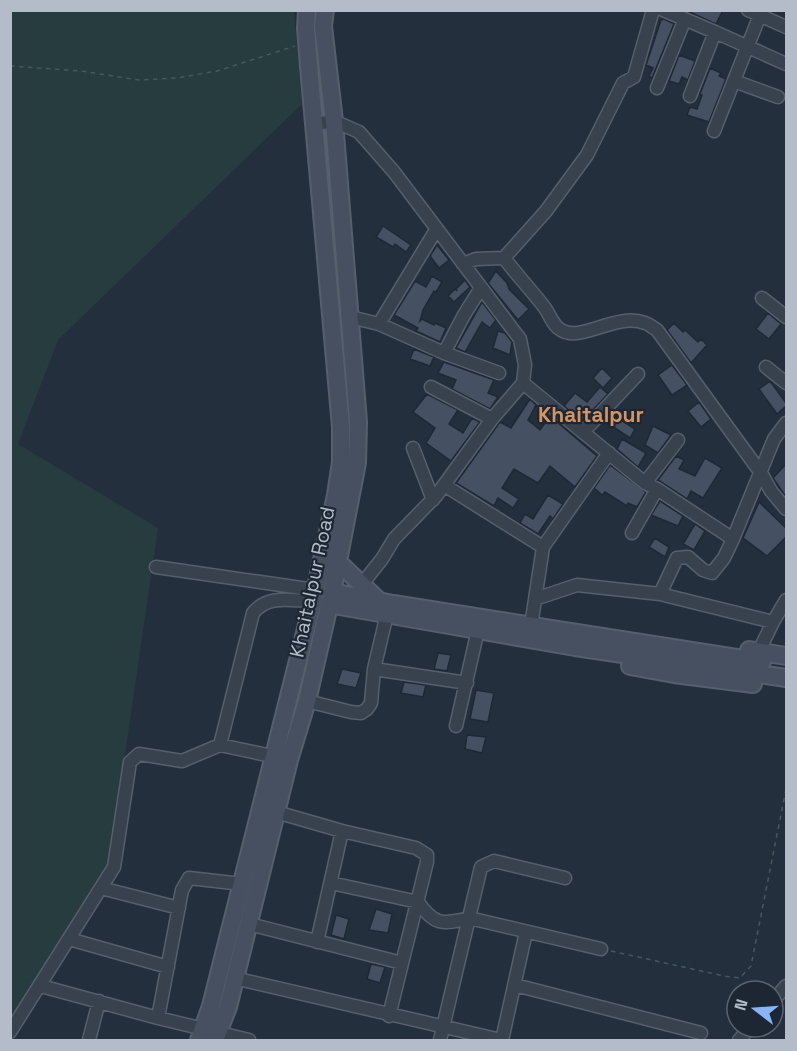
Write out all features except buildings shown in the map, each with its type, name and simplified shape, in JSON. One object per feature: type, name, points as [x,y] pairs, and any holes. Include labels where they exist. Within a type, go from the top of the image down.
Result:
[{"type":"street","name":"Khaitalpur Road","points":[[209,1036],[234,978],[249,924],[276,812],[282,758],[308,701],[341,462],[341,427],[306,28],[307,10]]},
{"type":"street","name":"Khaitalpur Road","points":[[209,1036],[242,884],[282,758],[322,597],[338,562],[357,464],[358,422],[334,121],[323,26],[325,10]]},
{"type":"street","points":[[463,264],[476,259],[504,258],[546,212],[587,155],[623,82],[634,77],[653,10]]},
{"type":"street","points":[[663,10],[786,64]]},
{"type":"street","points":[[714,132],[747,48],[756,12],[786,27]]},
{"type":"street","points":[[657,88],[685,19]]},
{"type":"street","points":[[690,96],[716,32]]},
{"type":"street","points":[[734,81],[778,97]]},
{"type":"street","points":[[316,124],[334,121],[359,132],[394,172],[520,339],[525,365],[523,383],[492,419],[433,500],[394,540],[362,584]]},
{"type":"street","points":[[379,324],[436,230]]},
{"type":"street","points":[[504,258],[545,309],[557,329],[567,334],[576,335],[610,322],[625,321],[645,322],[657,330],[786,509]]},
{"type":"street","points":[[444,353],[464,315],[482,288]]},
{"type":"street","points":[[762,298],[786,317]]},
{"type":"street","points":[[350,317],[379,324],[444,353],[499,373]]},
{"type":"street","points":[[766,367],[786,383]]},
{"type":"street","points":[[583,432],[638,374]]},
{"type":"street","points":[[523,383],[645,483],[733,539]]},
{"type":"street","points":[[431,387],[492,419]]},
{"type":"street","points":[[660,594],[677,558],[688,557],[703,570],[712,573],[724,558],[774,439],[786,423]]},
{"type":"street","points":[[645,483],[678,440]]},
{"type":"street","points":[[413,448],[433,500]]},
{"type":"street","points":[[531,626],[543,547],[609,453]]},
{"type":"street","points":[[444,485],[543,547]]},
{"type":"street","points":[[632,533],[657,489]]},
{"type":"street","points":[[338,562],[383,608],[531,626],[786,666]]},
{"type":"street","points":[[156,567],[383,608],[478,630],[575,647],[786,678]]},
{"type":"street","points":[[535,598],[577,585],[660,594],[773,622]]},
{"type":"street","points":[[220,745],[253,613],[260,604],[272,600],[322,597]]},
{"type":"street","points":[[759,651],[786,600]]},
{"type":"street","points":[[308,701],[361,713],[367,709],[371,703],[383,608]]},
{"type":"street","points":[[531,626],[564,624],[759,651],[786,657]]},
{"type":"street","points":[[456,726],[478,630]]},
{"type":"street","points":[[549,642],[571,655],[674,674],[786,688]]},
{"type":"street","points":[[374,669],[467,683]]},
{"type":"street","points":[[10,1032],[114,867],[130,762],[139,754],[182,761],[220,745],[282,758]]},
{"type":"street","points":[[276,812],[342,831],[416,848],[427,855],[418,902],[389,1016]]},
{"type":"street","points":[[317,942],[342,831]]},
{"type":"street","points":[[440,1041],[481,867],[494,861],[566,878]]},
{"type":"street","points":[[158,1018],[182,890],[189,878],[242,884]]},
{"type":"street","points":[[331,883],[418,902],[427,916],[437,922],[450,923],[469,918],[602,948]]},
{"type":"street","points":[[101,888],[179,908]]},
{"type":"street","points":[[249,924],[402,963]]},
{"type":"street","points":[[234,978],[501,1041],[526,932]]},
{"type":"street","points":[[69,939],[168,967]]},
{"type":"street","points":[[515,985],[701,1033]]},
{"type":"street","points":[[41,986],[158,1018],[209,1036],[249,1041]]},
{"type":"street","points":[[89,1041],[99,1001]]},
{"type":"path","points":[[10,66],[81,71],[139,80],[168,79],[216,71],[297,45]]},
{"type":"path","points":[[602,948],[740,978],[751,966],[786,789]]},
{"type":"green space","points":[[11,11],[294,11],[302,104],[58,340],[18,444],[158,528],[109,864],[11,1021]]},
{"type":"district","name":"Khaitalpur","points":[[591,415]]}]
